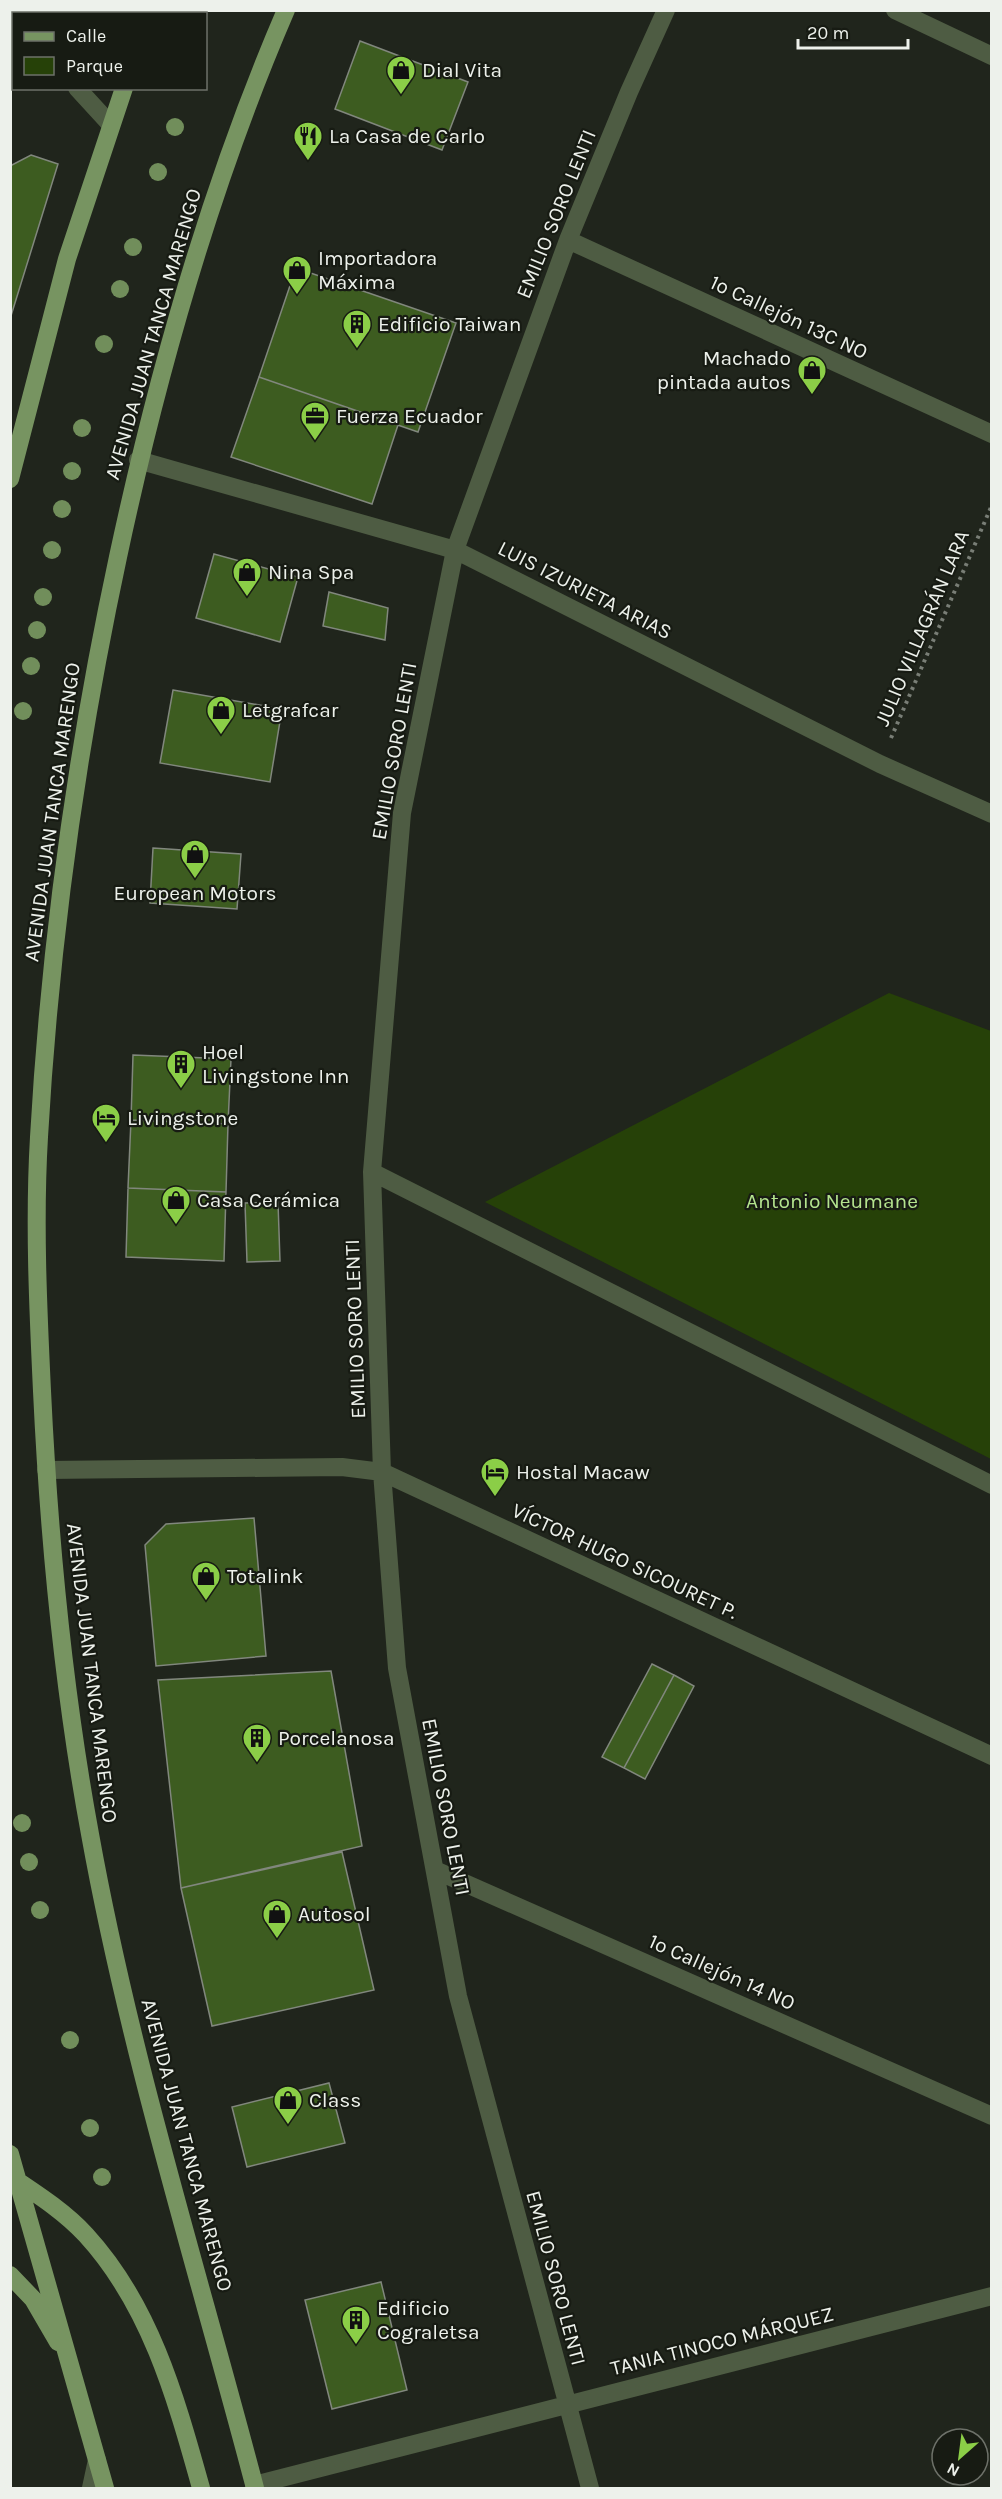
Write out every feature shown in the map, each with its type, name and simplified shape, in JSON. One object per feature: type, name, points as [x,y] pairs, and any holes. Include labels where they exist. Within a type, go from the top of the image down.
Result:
[{"type":"main road","name":"AVENIDA JUAN TANCA MARENGO","points":[[255,2487],[139,2059],[90,1834],[71,1711],[46,1470],[39,1319],[39,1141],[59,894],[95,661],[138,460],[184,292],[225,162],[286,10]]},
{"type":"main road","points":[[10,479],[67,259],[110,123],[123,90]]},
{"type":"main road","points":[[10,2154],[105,2488]]},
{"type":"main road","points":[[10,2176],[44,2199],[86,2235],[120,2278],[152,2337],[176,2400],[201,2488]]},
{"type":"main road","points":[[10,2275],[33,2299],[72,2368]]},
{"type":"street","name":"EMILIO SORO LENTI","points":[[590,2488],[458,1996],[397,1668],[382,1472],[372,1172],[402,813],[455,550],[567,240],[666,10]]},
{"type":"street","points":[[896,10],[992,56]]},
{"type":"street","points":[[79,90],[110,123]]},
{"type":"street","name":"1º Callejón 13C NO","points":[[567,240],[992,434]]},
{"type":"street","name":"LUIS IZURIETA ARIAS","points":[[138,460],[455,550],[880,764],[992,814]]},
{"type":"street","points":[[372,1172],[992,1485]]},
{"type":"street","name":"VÍCTOR HUGO SICOURET P.","points":[[46,1470],[342,1467],[382,1472],[992,1756]]},
{"type":"street","name":"1º Callejón 14 NO","points":[[435,1870],[992,2116]]},
{"type":"street","name":"TANIA TINOCO MÁRQUEZ","points":[[255,2487],[566,2404],[992,2296]]},
{"type":"street","points":[[91,2488],[97,2460]]},
{"type":"path","name":"JULIO VILLAGRÁN LARA","points":[[880,764],[992,505]]},
{"type":"green space","name":"Antonio Neumane","points":[[889,993],[991,1031],[991,1459],[485,1202]]},
{"type":"building","points":[[10,10],[28,10],[28,12],[12,12],[12,52],[10,55]]},
{"type":"building","name":"Dial Vita","points":[[360,41],[468,82],[442,150],[335,109]]},
{"type":"building","points":[[31,155],[58,164],[10,319],[10,166]]},
{"type":"building","name":"Edificio Taiwan","points":[[296,268],[456,323],[418,432],[259,377]]},
{"type":"building","name":"Fuerza Ecuador","points":[[259,377],[398,425],[372,504],[231,457]]},
{"type":"building","name":"Nina Spa","points":[[214,554],[298,577],[280,642],[196,618]]},
{"type":"building","points":[[329,592],[388,608],[385,640],[323,626]]},
{"type":"building","name":"Letgrafcar","points":[[173,690],[282,709],[270,782],[160,763]]},
{"type":"building","name":"European Motors","points":[[153,848],[241,854],[237,909],[150,903]]},
{"type":"building","name":"Hoel Livingstone Inn","points":[[133,1055],[231,1059],[228,1124],[131,1120]]},
{"type":"building","points":[[131,1120],[228,1124],[226,1192],[128,1188]]},
{"type":"building","name":"Casa Cerámica","points":[[128,1188],[226,1192],[224,1261],[126,1257]]},
{"type":"building","points":[[278,1202],[280,1261],[247,1262],[245,1203]]},
{"type":"building","name":"Totalink","points":[[254,1518],[266,1656],[156,1666],[145,1545],[166,1524]]},
{"type":"building","points":[[652,1664],[674,1675],[624,1768],[602,1757]]},
{"type":"building","name":"Porcelanosa","points":[[331,1671],[362,1846],[181,1888],[158,1680]]},
{"type":"building","points":[[674,1675],[694,1686],[645,1779],[624,1768]]},
{"type":"building","name":"Autosol","points":[[342,1852],[374,1990],[212,2026],[181,1888]]},
{"type":"building","name":"Class","points":[[329,2083],[345,2143],[247,2167],[232,2107]]},
{"type":"building","name":"Edificio Cograletsa","points":[[381,2282],[407,2390],[332,2409],[305,2300]]},
{"type":"place","name":"Dial Vita","points":[[401,96]]},
{"type":"place","name":"La Casa de Carlo","points":[[308,162]]},
{"type":"place","name":"Importadora Máxima","points":[[297,296]]},
{"type":"place","name":"Edificio Taiwan","points":[[357,350]]},
{"type":"place","name":"Machado pintada autos","points":[[812,396]]},
{"type":"place","name":"Fuerza Ecuador","points":[[315,442]]},
{"type":"place","name":"Nina Spa","points":[[247,598]]},
{"type":"place","name":"Letgrafcar","points":[[221,736]]},
{"type":"place","name":"European Motors","points":[[195,880]]},
{"type":"place","name":"Hoel Livingstone Inn","points":[[181,1090]]},
{"type":"place","name":"Livingstone","points":[[106,1144]]},
{"type":"place","name":"Casa Cerámica","points":[[176,1226]]},
{"type":"place","name":"Hostal Macaw","points":[[495,1498]]},
{"type":"place","name":"Totalink","points":[[206,1602]]},
{"type":"place","name":"Porcelanosa","points":[[257,1764]]},
{"type":"place","name":"Autosol","points":[[277,1940]]},
{"type":"place","name":"Class","points":[[288,2126]]},
{"type":"place","name":"Edificio Cograletsa","points":[[356,2346]]}]
